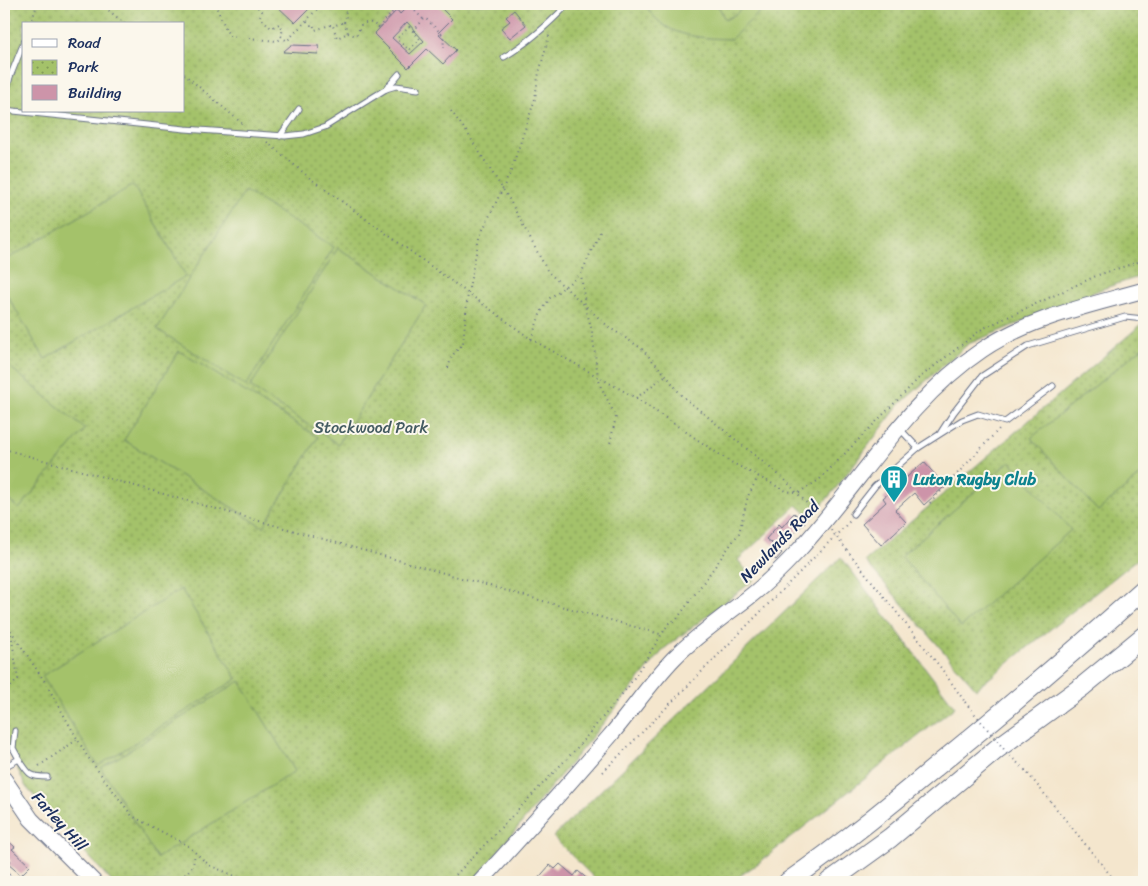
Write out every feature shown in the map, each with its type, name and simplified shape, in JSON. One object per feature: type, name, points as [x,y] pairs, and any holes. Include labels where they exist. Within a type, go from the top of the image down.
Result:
[{"type":"highway","points":[[788,882],[913,786],[1054,669],[1144,589]]},
{"type":"highway","points":[[1027,726],[1144,626]]},
{"type":"highway","points":[[829,882],[890,838],[998,748],[1083,686],[1144,636]]},
{"type":"main road","name":"Newlands Road","points":[[480,882],[583,768],[675,658],[699,635],[750,596],[775,574],[824,522],[923,399],[947,376],[983,349],[1024,326],[1052,316],[1144,290]]},
{"type":"main road","name":"Farley Hill","points":[[4,779],[31,819],[94,882]]},
{"type":"street","points":[[4,877],[9,882]]},
{"type":"lane","points":[[504,57],[517,49],[568,4]]},
{"type":"lane","points":[[4,102],[10,77],[22,47]]},
{"type":"lane","points":[[386,89],[399,74]]},
{"type":"lane","points":[[24,112],[280,136],[304,134],[324,126],[386,89],[396,86],[418,89]]},
{"type":"lane","points":[[280,136],[298,109]]},
{"type":"lane","points":[[4,110],[22,112]]},
{"type":"lane","points":[[941,432],[982,376],[1028,346],[1125,316],[1144,319]]},
{"type":"lane","points":[[853,514],[875,486],[918,448],[941,432],[962,420],[978,414],[1005,422],[1053,386]]},
{"type":"lane","points":[[899,428],[918,448]]},
{"type":"lane","points":[[14,732],[13,748],[28,772],[34,777],[47,777]]},
{"type":"lane","points":[[4,767],[19,759]]},
{"type":"path","points":[[32,22],[37,4]]},
{"type":"path","points":[[101,4],[123,22]]},
{"type":"path","points":[[215,4],[229,36],[277,41],[283,38]]},
{"type":"path","points":[[254,4],[262,11],[260,16],[271,28],[279,24],[283,29],[281,36],[283,38]]},
{"type":"path","points":[[283,38],[287,41],[322,4]]},
{"type":"path","points":[[348,33],[344,22],[346,18],[345,13],[353,4]]},
{"type":"path","points":[[333,26],[337,38],[348,33],[356,36],[361,25],[368,22],[372,22],[378,28],[400,4]]},
{"type":"path","points":[[408,4],[443,35],[444,48]]},
{"type":"path","points":[[448,368],[452,356],[463,343],[468,293],[479,238],[511,171],[535,99],[538,77],[554,18]]},
{"type":"path","points":[[307,20],[315,30],[344,22]]},
{"type":"path","points":[[413,31],[424,20]]},
{"type":"path","points":[[409,27],[413,31],[420,39],[409,50],[397,40],[409,27]]},
{"type":"path","points":[[451,111],[466,131],[502,189],[548,272],[610,328],[641,348],[666,375],[681,395],[786,480],[836,536],[941,668],[964,702],[1008,754],[1025,770],[1116,882]]},
{"type":"path","points":[[311,178],[531,339],[636,398],[729,461],[758,477],[786,491],[798,493],[819,480],[851,450]]},
{"type":"path","points":[[531,339],[541,312],[550,298],[581,274],[600,232]]},
{"type":"path","points":[[581,274],[585,305],[592,331],[598,377],[616,417],[610,442]]},
{"type":"path","points":[[636,398],[666,375]]},
{"type":"path","points":[[930,503],[1005,422]]},
{"type":"path","points":[[4,449],[660,634]]},
{"type":"path","points":[[449,882],[576,749],[628,687],[660,634],[669,623],[677,618],[739,533],[748,496],[758,477]]},
{"type":"path","points":[[603,772],[849,523],[853,514]]},
{"type":"path","points":[[4,617],[11,631],[45,682],[87,756],[132,816],[187,845],[209,865],[249,882]]},
{"type":"path","points":[[4,694],[18,679],[11,631]]},
{"type":"path","points":[[39,766],[78,739]]},
{"type":"path","points":[[178,882],[193,866],[196,852]]},
{"type":"green space","name":"Stockwood Park","points":[[4,4],[1144,4],[1144,275],[1102,289],[968,344],[900,404],[811,518],[797,505],[738,560],[754,580],[665,648],[473,882],[112,882],[26,787],[4,740]]},
{"type":"green space","points":[[645,4],[713,4],[719,7],[725,20],[736,14],[746,4],[768,4],[731,39],[706,38],[682,34],[661,23],[652,15]]},
{"type":"green space","points":[[133,185],[186,276],[45,359],[4,290],[4,261]]},
{"type":"green space","points":[[245,191],[334,247],[246,386],[157,329]]},
{"type":"green space","points":[[338,248],[426,305],[338,444],[250,387]]},
{"type":"green space","points":[[1144,322],[1144,554],[976,689],[865,561]]},
{"type":"green space","points":[[1143,347],[1144,472],[1098,511],[1031,438]]},
{"type":"green space","points":[[179,351],[318,437],[263,527],[124,440]]},
{"type":"green space","points":[[4,362],[85,429],[19,509],[4,496]]},
{"type":"green space","points":[[1010,461],[1071,530],[961,627],[901,556]]},
{"type":"green space","points":[[841,557],[955,707],[760,862],[731,882],[598,882],[553,837]]},
{"type":"green space","points":[[181,589],[237,679],[98,766],[42,676]]},
{"type":"green space","points":[[240,681],[295,771],[157,858],[101,768]]},
{"type":"building","points":[[275,4],[314,4],[295,23]]},
{"type":"building","points":[[410,4],[437,4],[452,19],[438,33],[456,50],[443,64],[427,49],[408,68],[374,34],[397,10],[400,14]],"holes":[[[407,22],[424,41],[410,54],[392,38]]]},
{"type":"building","points":[[514,10],[526,25],[510,38],[501,28],[510,21],[506,17]]},
{"type":"building","points":[[291,45],[319,46],[318,54],[283,52]]},
{"type":"building","name":"Luton Rugby Club","points":[[924,462],[945,486],[924,505],[914,493],[895,510],[906,522],[881,545],[862,524],[886,502],[883,498]]},
{"type":"building","points":[[794,513],[805,522],[779,549],[766,539],[779,524],[782,527]]},
{"type":"building","points":[[776,548],[782,553],[776,560],[769,555]]},
{"type":"building","points":[[4,837],[15,847],[12,849],[30,866],[21,875],[8,864],[11,861],[6,856],[4,858]]},
{"type":"building","points":[[560,864],[574,876],[578,871],[591,882],[535,882],[550,865],[555,869]]},
{"type":"place","name":"Luton Rugby Club","points":[[894,503]]}]
